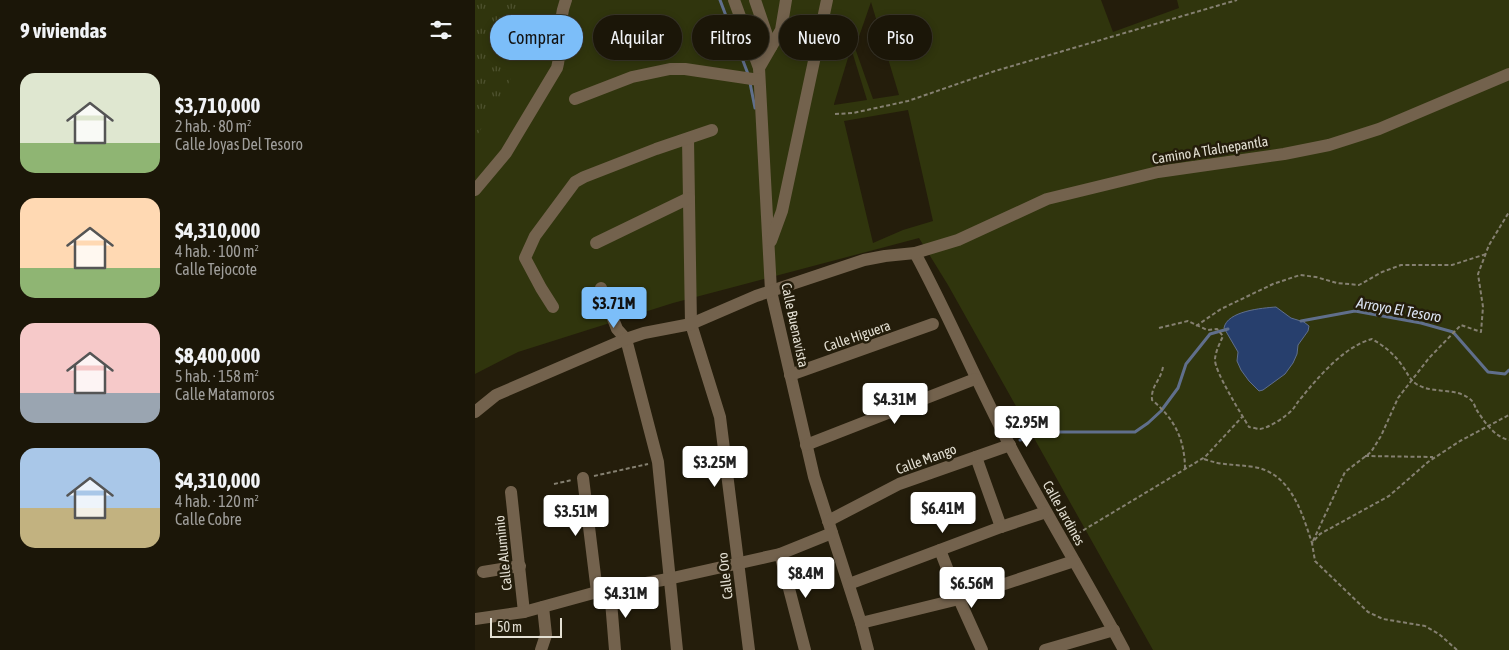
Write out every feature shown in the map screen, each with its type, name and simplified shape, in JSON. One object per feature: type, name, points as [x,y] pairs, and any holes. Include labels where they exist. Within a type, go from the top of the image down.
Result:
[{"type":"street","points":[[475,190],[506,153],[557,68],[560,59],[562,10],[566,0]]},
{"type":"street","name":"Calle Buenavista","points":[[734,0],[759,74],[771,291],[814,477],[861,622],[868,650]]},
{"type":"street","points":[[755,0],[771,47]]},
{"type":"street","points":[[575,99],[632,77],[670,69],[759,74],[781,30],[787,0]]},
{"type":"street","points":[[769,246],[782,211],[827,0]]},
{"type":"street","name":"Camino A Tlalnepantla","points":[[475,412],[496,394],[626,339],[644,333],[691,324],[771,291],[863,260],[915,253],[958,240],[1047,199],[1158,172],[1284,154],[1329,145],[1379,129],[1509,74]]},
{"type":"street","points":[[553,307],[525,258],[535,236],[575,182],[584,176],[647,152],[712,130]]},
{"type":"street","name":"Calle Oro","points":[[688,139],[691,324],[720,417],[749,650]]},
{"type":"street","points":[[596,243],[689,198]]},
{"type":"street","name":"Calle Jardines","points":[[915,253],[935,291],[975,379],[1046,512],[1124,650]]},
{"type":"street","points":[[601,288],[617,329],[626,339],[658,462],[668,579],[677,650]]},
{"type":"street","name":"Calle Higuera","points":[[790,375],[933,324]]},
{"type":"street","points":[[806,445],[975,379]]},
{"type":"street","name":"Calle Mango","points":[[475,619],[524,612],[610,589],[668,579],[780,554],[830,527],[899,484],[1010,445]]},
{"type":"street","points":[[976,457],[1001,527]]},
{"type":"street","points":[[583,478],[597,592]]},
{"type":"street","name":"Calle Aluminio","points":[[511,492],[524,612]]},
{"type":"street","points":[[849,584],[1046,512]]},
{"type":"street","points":[[940,550],[982,650]]},
{"type":"street","points":[[780,554],[805,650]]},
{"type":"street","points":[[861,622],[959,599],[1074,561]]},
{"type":"street","points":[[483,572],[520,566]]},
{"type":"street","points":[[610,589],[615,650]]},
{"type":"street","points":[[541,650],[545,635],[543,607]]},
{"type":"street","points":[[1045,650],[1114,630]]},
{"type":"path","points":[[835,114],[853,113],[908,101],[995,70],[1237,0]]},
{"type":"path","points":[[1313,543],[1345,472],[1371,452],[1381,436],[1399,398],[1429,358],[1461,325],[1481,332],[1483,307],[1478,274],[1489,245],[1509,212]]},
{"type":"path","points":[[1196,326],[1221,309],[1273,284],[1300,275],[1337,283],[1359,285],[1382,272],[1401,265],[1452,265],[1486,254]]},
{"type":"path","points":[[1159,328],[1188,321],[1207,330],[1217,329],[1223,336],[1214,361],[1228,393],[1249,427],[1261,429],[1280,420],[1292,410],[1300,398],[1345,353],[1362,342],[1372,339],[1387,348],[1419,386],[1458,392],[1471,400],[1497,435],[1509,440]]},
{"type":"path","points":[[1163,367],[1161,376],[1152,390],[1152,400],[1166,411],[1176,427],[1185,454],[1185,470]]},
{"type":"path","points":[[1313,543],[1320,534],[1389,496],[1435,457],[1460,441],[1509,416]]},
{"type":"path","points":[[1063,542],[1203,458],[1243,417]]},
{"type":"path","points":[[1365,456],[1435,457]]},
{"type":"path","points":[[1203,458],[1219,464],[1256,467],[1276,476],[1295,496],[1313,543],[1315,561],[1368,612],[1383,619],[1425,626],[1439,634],[1457,650]]},
{"type":"path","points":[[554,484],[658,462]]},
{"type":"green space","points":[[475,0],[1101,0],[1113,32],[1179,8],[1177,0],[1509,0],[1509,650],[1153,650],[948,285],[919,238],[673,303],[518,352],[475,374]],"holes":[[[908,110],[933,221],[903,230],[873,243],[844,121]]]},
{"type":"green space","points":[[475,0],[519,0],[520,15],[490,15],[490,60],[520,60],[498,104],[475,138]]},
{"type":"water","points":[[1276,307],[1291,318],[1304,322],[1309,326],[1308,331],[1298,345],[1293,363],[1285,374],[1259,391],[1241,370],[1237,361],[1238,352],[1224,328],[1231,318],[1238,314]]},
{"type":"waterway","points":[[720,0],[748,74]]},
{"type":"waterway","points":[[750,83],[755,108]]},
{"type":"waterway","name":"Arroyo El Tesoro","points":[[1301,321],[1355,311],[1421,323],[1453,332],[1488,372],[1505,374],[1509,370]]},
{"type":"waterway","name":"Arroyo El Tesoro","points":[[1020,440],[1047,432],[1135,432],[1161,411],[1178,388],[1186,364],[1210,334],[1228,329]]}]
